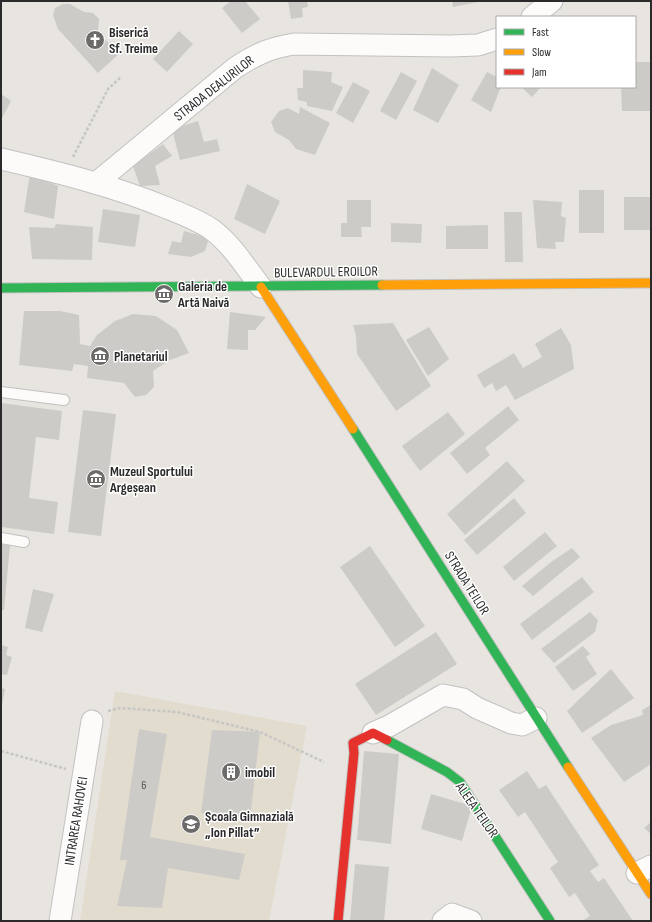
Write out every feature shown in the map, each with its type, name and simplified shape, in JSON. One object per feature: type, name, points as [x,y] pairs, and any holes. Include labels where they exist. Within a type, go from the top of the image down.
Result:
[{"type":"street","points":[[533,16],[552,1]]},
{"type":"street","name":"STRADA DEALURILOR","points":[[96,183],[235,68],[255,55],[272,48],[294,44],[478,45],[496,39]]},
{"type":"street","points":[[1,159],[96,183],[150,201],[187,217],[212,230],[227,244],[261,287]]},
{"type":"street","name":"BULEVARDUL EROILOR","points":[[1,288],[651,283]]},
{"type":"street","name":"STRADA TEILOR","points":[[261,287],[286,323],[536,718],[644,870],[651,894]]},
{"type":"street","points":[[338,921],[354,754],[353,743],[389,726],[443,694],[463,699],[477,708],[511,723],[522,725],[536,718]]},
{"type":"street","name":"INTRAREA RAHOVEI","points":[[60,921],[92,721]]},
{"type":"street","name":"ALEEA TEILOR","points":[[374,733],[447,772],[460,782],[550,921]]},
{"type":"street","points":[[443,921],[452,914],[471,921]]},
{"type":"lane","points":[[1,392],[64,400]]},
{"type":"lane","points":[[1,538],[24,542]]},
{"type":"path","points":[[65,174],[108,89],[121,77]]},
{"type":"path","points":[[92,721],[103,712],[120,708],[177,712],[260,732],[324,762]]},
{"type":"path","points":[[1,751],[83,774]]},
{"type":"shaded area","name":"Școala Gimnazială „Ion Pillat”","points":[[115,691],[307,726],[269,921],[80,921]]},
{"type":"building","points":[[231,1],[245,1],[260,19],[242,33],[222,8]]},
{"type":"building","points":[[288,1],[307,1],[308,7],[302,8],[303,17],[291,19]]},
{"type":"building","points":[[452,1],[478,1],[478,2],[453,7]]},
{"type":"building","points":[[63,4],[70,4],[84,12],[93,13],[99,19],[98,32],[119,54],[98,73],[58,29],[53,15],[55,8]]},
{"type":"building","points":[[179,31],[193,44],[167,72],[153,59]]},
{"type":"building","points":[[636,62],[651,62],[651,111],[622,111],[621,88],[636,88]]},
{"type":"building","points":[[432,68],[459,85],[438,123],[413,110]]},
{"type":"building","points":[[303,70],[332,72],[331,82],[343,87],[332,111],[307,106],[307,102],[298,100],[297,88],[303,88]]},
{"type":"building","points":[[401,72],[417,81],[396,120],[380,111]]},
{"type":"building","points":[[487,72],[496,76],[496,88],[501,88],[491,112],[471,100]]},
{"type":"building","points":[[353,82],[370,91],[353,123],[336,113]]},
{"type":"building","points":[[522,88],[540,88],[532,97]]},
{"type":"building","points":[[1,94],[11,101],[1,120]]},
{"type":"building","points":[[300,107],[330,123],[315,155],[296,149],[289,140],[275,132],[271,122],[279,111],[288,108],[299,114]]},
{"type":"building","points":[[198,121],[204,142],[217,139],[220,151],[180,160],[172,129]]},
{"type":"building","points":[[163,144],[172,156],[155,166],[160,185],[140,186],[133,166]]},
{"type":"building","points":[[30,173],[58,186],[54,219],[24,212]]},
{"type":"building","points":[[247,184],[280,201],[265,234],[234,219]]},
{"type":"building","points":[[579,190],[604,190],[604,233],[579,233]]},
{"type":"building","points":[[624,197],[651,197],[651,230],[624,230]]},
{"type":"building","points":[[347,200],[371,200],[371,227],[361,227],[362,237],[341,237],[341,223],[347,223]]},
{"type":"building","points":[[533,200],[562,202],[561,216],[566,218],[564,242],[555,242],[556,249],[537,248]]},
{"type":"building","points":[[103,209],[140,215],[135,247],[98,242]]},
{"type":"building","points":[[504,212],[522,212],[523,262],[505,262]]},
{"type":"building","points":[[391,223],[422,224],[421,243],[391,242]]},
{"type":"building","points":[[56,224],[93,227],[92,260],[32,259],[29,227],[54,228]]},
{"type":"building","points":[[488,225],[488,249],[446,249],[446,226]]},
{"type":"building","points":[[184,231],[209,238],[205,251],[191,257],[168,254],[172,241],[181,243]]},
{"type":"building","name":"Planetariul","points":[[24,311],[60,311],[79,315],[80,344],[90,346],[97,335],[115,321],[133,314],[156,316],[177,330],[189,353],[170,360],[153,371],[154,387],[146,395],[135,397],[124,383],[87,378],[88,366],[74,364],[72,371],[19,365]]},
{"type":"building","points":[[230,312],[266,317],[255,330],[248,330],[248,350],[227,349]]},
{"type":"building","points":[[393,323],[431,386],[396,411],[357,354],[356,336],[353,325]]},
{"type":"building","points":[[429,327],[449,359],[428,376],[406,340]]},
{"type":"building","points":[[561,328],[571,345],[574,369],[515,400],[506,385],[496,391],[492,383],[484,388],[477,375],[514,353],[523,368],[542,357],[535,344]]},
{"type":"building","points":[[1,403],[62,411],[59,440],[36,437],[29,498],[58,502],[54,534],[1,527]]},
{"type":"building","points":[[508,406],[519,420],[485,448],[490,455],[467,474],[450,453]]},
{"type":"building","points":[[83,410],[116,414],[101,536],[68,532]]},
{"type":"building","points":[[448,412],[465,434],[420,471],[402,446]]},
{"type":"building","points":[[507,461],[525,481],[465,535],[447,514]]},
{"type":"building","points":[[514,498],[526,513],[477,555],[464,540]]},
{"type":"building","points":[[545,532],[557,546],[514,581],[503,567]]},
{"type":"building","points":[[1,544],[10,545],[4,610],[1,610]]},
{"type":"building","points":[[370,546],[425,626],[395,647],[340,567]]},
{"type":"building","points":[[572,548],[580,557],[533,596],[522,586],[551,562]]},
{"type":"building","points":[[582,577],[594,592],[532,640],[520,624]]},
{"type":"building","points":[[33,589],[54,594],[42,632],[25,628]]},
{"type":"building","points":[[590,612],[598,620],[595,632],[554,663],[541,649]]},
{"type":"building","points":[[436,632],[457,664],[376,715],[355,684]]},
{"type":"building","points":[[1,645],[8,647],[6,655],[12,657],[7,675],[1,674]]},
{"type":"building","points":[[583,646],[590,654],[586,657],[597,674],[573,691],[555,667]]},
{"type":"building","points":[[611,669],[634,698],[582,733],[567,711]]},
{"type":"building","points":[[1,688],[5,689],[2,705],[1,705]]},
{"type":"building","points":[[651,705],[651,764],[624,782],[591,738],[611,725],[643,715],[642,710]]},
{"type":"building","points":[[139,729],[167,734],[150,837],[245,854],[239,880],[168,868],[162,908],[117,906],[127,860],[120,860]]},
{"type":"building","name":"imobil","points":[[212,730],[260,732],[250,819],[201,813]]},
{"type":"building","points":[[364,751],[399,754],[391,844],[357,840]]},
{"type":"building","points":[[527,771],[539,789],[546,785],[599,865],[590,871],[598,882],[604,878],[633,921],[582,921],[590,916],[575,893],[569,897],[550,868],[558,862],[525,812],[518,817],[499,790]]},
{"type":"building","points":[[431,794],[472,806],[462,841],[421,829]]},
{"type":"building","points":[[651,822],[651,834],[644,828]]},
{"type":"building","points":[[355,864],[389,867],[384,921],[350,921]]},
{"type":"traffic: fast","points":[[1,288],[382,285]]},
{"type":"traffic: fast","points":[[353,429],[568,767]]},
{"type":"traffic: fast","points":[[387,740],[447,772],[460,782],[550,921]]},
{"type":"traffic: slow","points":[[382,285],[651,283]]},
{"type":"traffic: slow","points":[[261,287],[353,429]]},
{"type":"traffic: slow","points":[[568,767],[651,894]]},
{"type":"traffic: jam","points":[[338,921],[354,753],[353,743],[373,733],[387,740]]},
{"type":"place","name":"Biserică Sf. Treime","points":[[95,40]]},
{"type":"place","name":"Galeria de Artă Naivă","points":[[164,294]]},
{"type":"place","name":"Planetariul","points":[[100,356]]},
{"type":"place","name":"Muzeul Sportului Argeșean","points":[[96,479]]},
{"type":"place","name":"imobil","points":[[231,772]]},
{"type":"place","name":"Școala Gimnazială „Ion Pillat”","points":[[191,824]]}]
